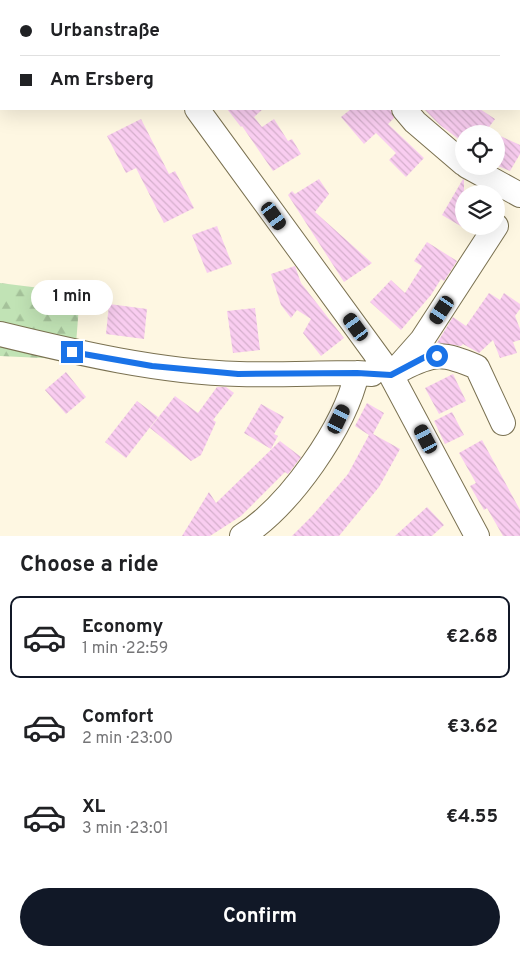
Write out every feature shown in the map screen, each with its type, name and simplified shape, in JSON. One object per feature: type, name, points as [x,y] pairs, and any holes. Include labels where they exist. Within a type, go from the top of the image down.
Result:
[{"type":"street","points":[[198,110],[391,375],[477,536]]},
{"type":"street","points":[[405,110],[415,122],[455,156]]},
{"type":"street","points":[[483,175],[518,194],[505,213]]},
{"type":"street","points":[[391,375],[422,340],[490,235]]},
{"type":"street","points":[[0,334],[72,352],[152,366],[238,374],[357,373],[391,375],[425,357],[450,356],[477,367],[504,423]]},
{"type":"street","points":[[242,536],[257,527],[294,490],[331,434],[354,389],[357,373]]},
{"type":"green space","points":[[0,283],[80,293],[76,344],[63,359],[0,356]]},
{"type":"building","points":[[228,110],[262,110],[254,117],[262,127],[274,119],[288,141],[292,139],[301,154],[273,171]]},
{"type":"building","points":[[350,110],[391,110],[394,118],[388,124],[424,158],[406,177],[389,160],[396,153],[376,133],[364,144],[341,117]]},
{"type":"building","points":[[425,110],[482,110],[495,119],[491,125],[455,125],[455,136]]},
{"type":"building","points":[[141,119],[169,174],[175,171],[194,208],[164,223],[136,168],[126,173],[107,136]]},
{"type":"building","points":[[505,138],[520,145],[520,154],[510,171],[505,169]]},
{"type":"building","points":[[319,179],[329,194],[315,212],[372,263],[344,282],[288,195],[292,191],[295,194]]},
{"type":"building","points":[[463,179],[464,185],[460,185]]},
{"type":"building","points":[[455,193],[455,223],[442,215]]},
{"type":"building","points":[[217,226],[232,264],[207,273],[192,235]]},
{"type":"building","points":[[427,242],[457,261],[444,281],[441,279],[431,295],[401,330],[370,302],[391,280],[405,293],[422,266],[414,261]]},
{"type":"building","points":[[295,266],[301,283],[344,338],[321,356],[303,333],[311,319],[297,310],[291,318],[281,305],[271,274]]},
{"type":"building","points":[[489,293],[500,300],[504,293],[520,304],[520,309],[515,316],[520,329],[520,340],[513,342],[517,353],[500,358],[493,340],[479,353],[463,344],[461,346],[437,343],[453,317],[466,326]]},
{"type":"building","points":[[109,304],[147,309],[144,339],[106,334]]},
{"type":"building","points":[[255,308],[260,350],[233,353],[227,311]]},
{"type":"building","points":[[66,372],[86,397],[66,414],[45,390]]},
{"type":"building","points":[[453,374],[466,401],[439,414],[425,388]]},
{"type":"building","points":[[217,387],[226,387],[234,393],[213,420],[216,422],[201,455],[191,461],[150,428],[175,396],[198,413]]},
{"type":"building","points":[[137,401],[158,417],[126,458],[105,442]]},
{"type":"building","points":[[367,403],[384,413],[373,434],[400,449],[379,487],[339,536],[292,536],[313,515],[348,474],[369,435],[355,426]]},
{"type":"building","points":[[261,404],[284,417],[274,434],[278,436],[271,449],[244,433]]},
{"type":"building","points":[[452,412],[464,435],[445,444],[434,421]]},
{"type":"building","points":[[482,440],[520,510],[520,536],[503,536],[487,508],[484,510],[470,486],[476,483],[459,453]]},
{"type":"building","points":[[280,441],[301,457],[288,474],[285,472],[241,516],[210,536],[182,536],[209,492],[216,503]]},
{"type":"building","points":[[427,507],[444,525],[432,536],[395,536]]},
{"type":"route","points":[[72,352],[152,366],[238,374],[357,373],[391,375],[425,357],[437,356]]}]
